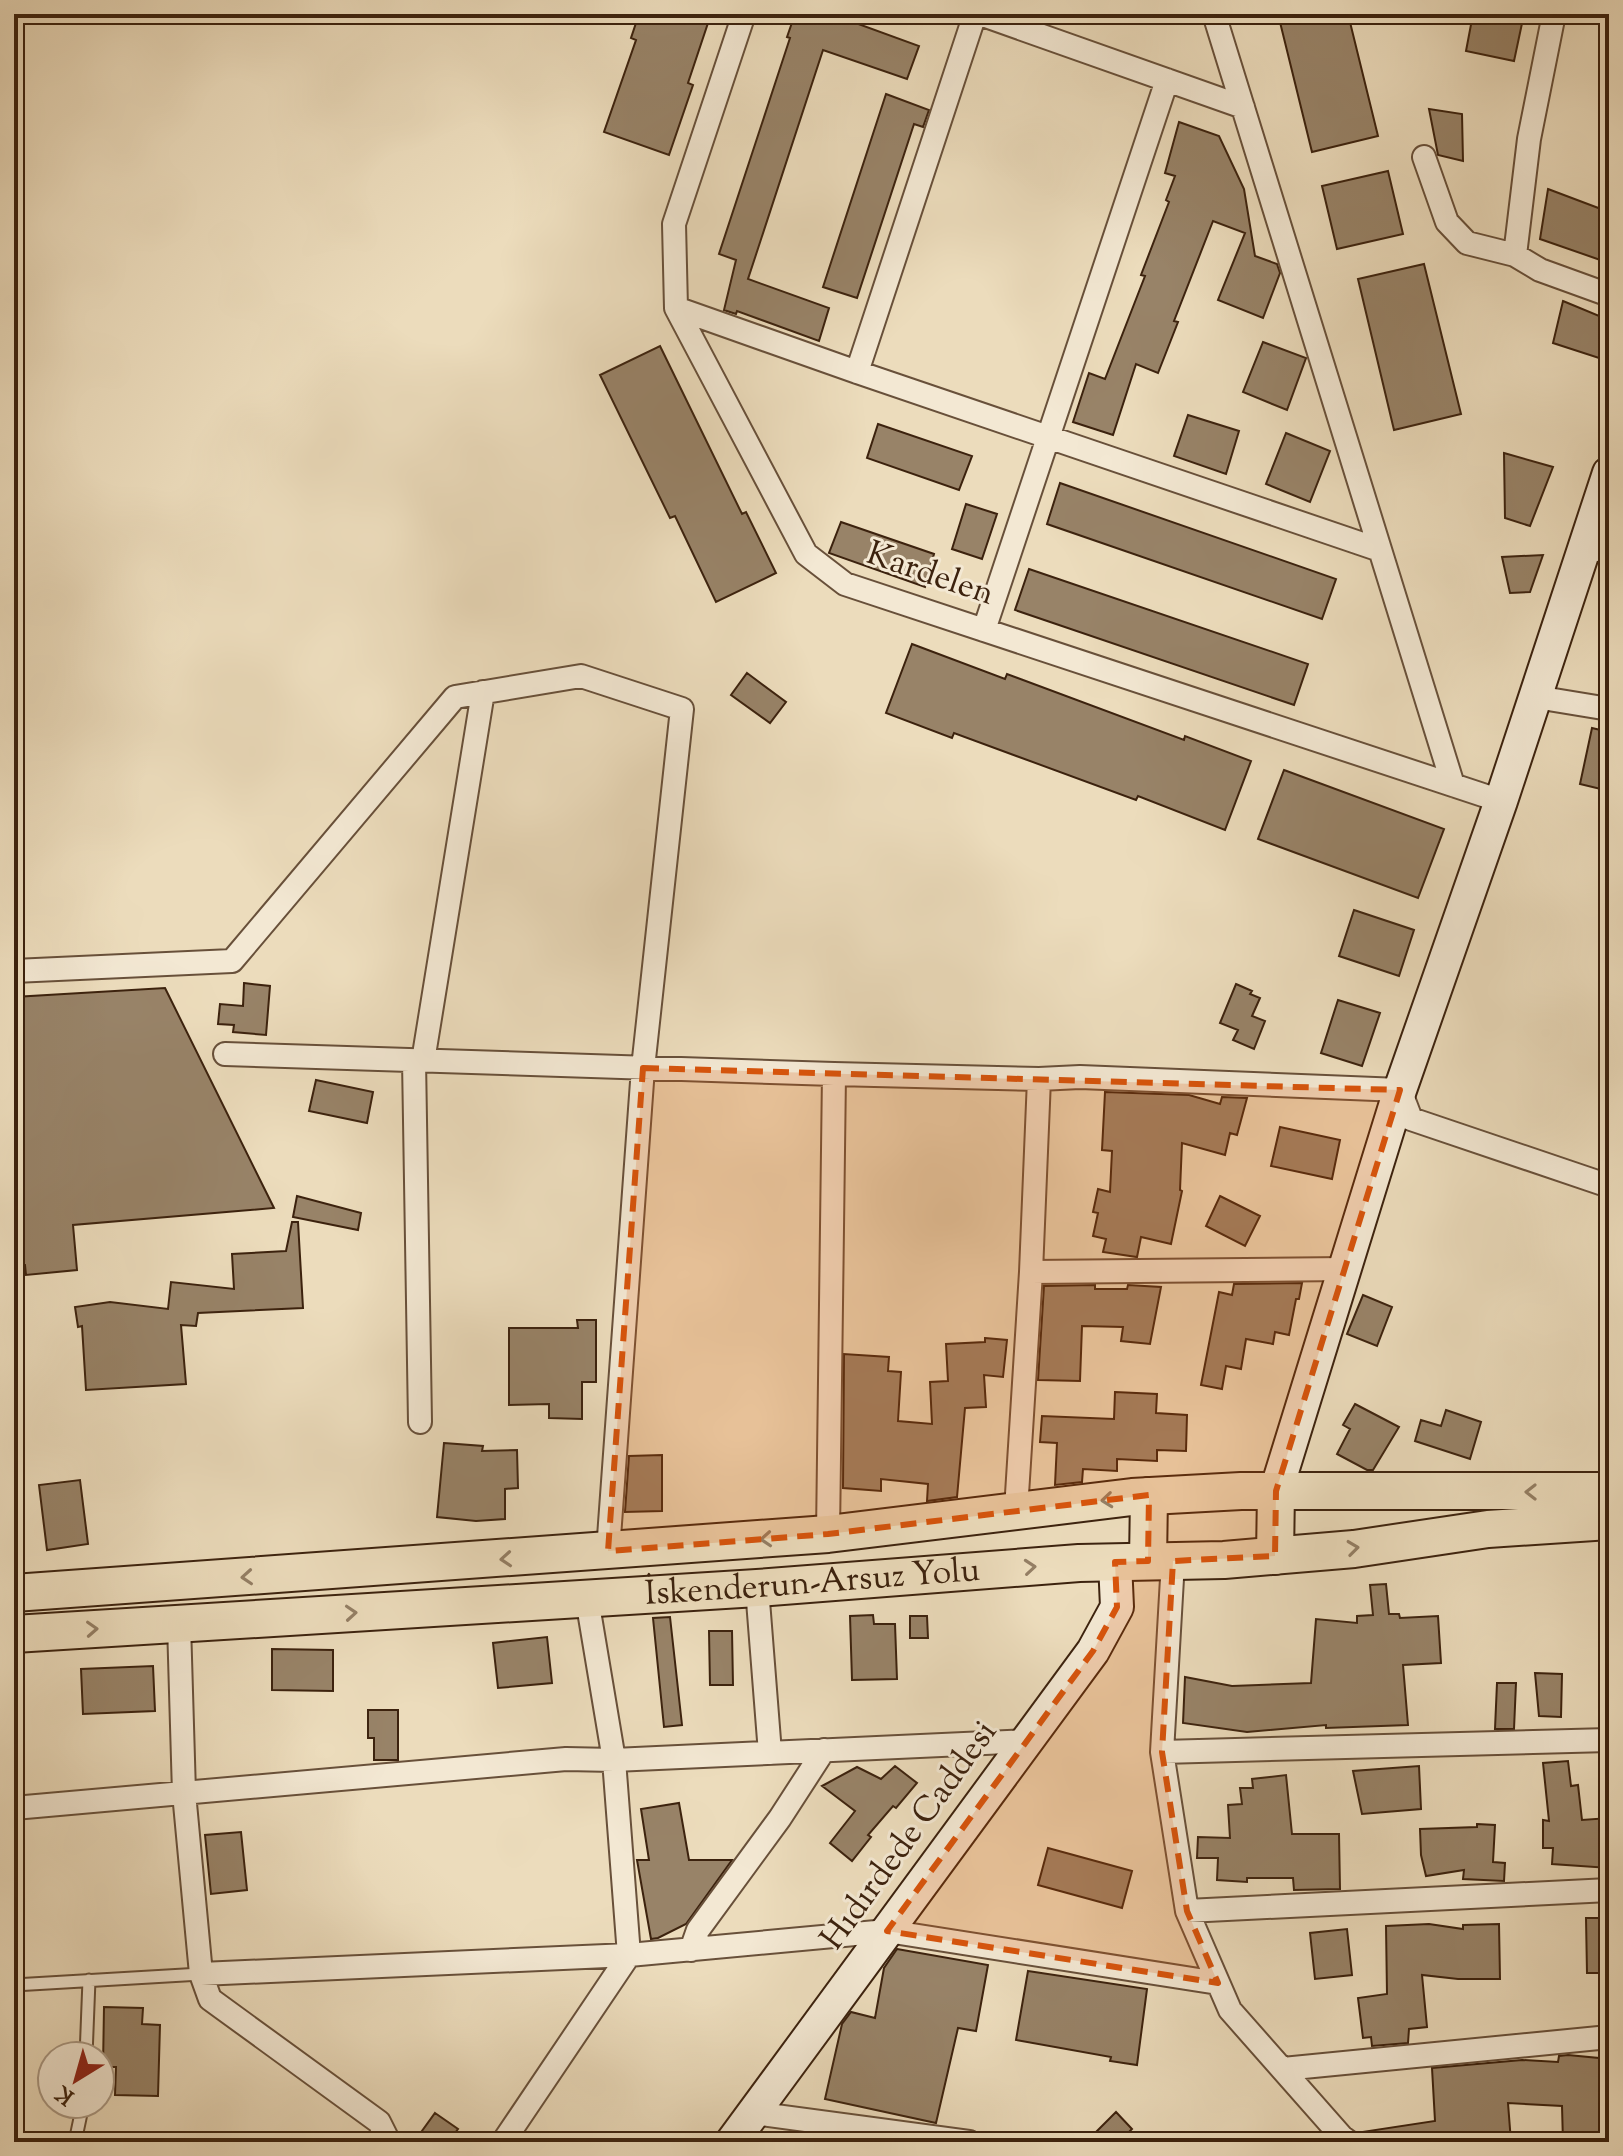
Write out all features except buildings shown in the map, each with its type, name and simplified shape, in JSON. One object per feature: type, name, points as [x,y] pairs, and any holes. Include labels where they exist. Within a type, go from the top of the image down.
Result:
[{"type":"main road","name":"İskenderun-Arsuz Yolu","points":[[14,1593],[828,1534],[1149,1496],[1276,1491],[1609,1491]]},
{"type":"main road","points":[[1275,1556],[1276,1491]]},
{"type":"main road","points":[[1145,1561],[1149,1496]]},
{"type":"main road","name":"İskenderun-Arsuz Yolu","points":[[14,1634],[1145,1561],[1275,1556],[1354,1549],[1488,1529],[1609,1521]]},
{"type":"street","name":"Kardelen","points":[[744,14],[674,224],[676,308],[806,554],[845,584],[1501,801]]},
{"type":"street","points":[[857,372],[977,14],[1243,107]]},
{"type":"street","points":[[1214,14],[1453,785]]},
{"type":"street","points":[[1515,255],[1529,139],[1554,14]]},
{"type":"street","points":[[984,630],[1167,80]]},
{"type":"street","points":[[1424,157],[1447,222],[1467,243],[1515,255],[1540,270],[1609,295]]},
{"type":"street","points":[[676,308],[1380,550]]},
{"type":"street","points":[[1276,1491],[1400,1090],[1536,697],[1596,550],[1609,473]]},
{"type":"street","points":[[14,971],[232,961],[455,697],[581,676],[682,709],[643,1068],[608,1551]]},
{"type":"street","points":[[420,1422],[418,1060],[483,692]]},
{"type":"street","points":[[1536,697],[1609,709]]},
{"type":"street","points":[[225,1054],[834,1074],[1039,1079],[1080,1077],[1400,1090]]},
{"type":"street","points":[[828,1534],[834,1074]]},
{"type":"street","points":[[1016,1510],[1039,1079]]},
{"type":"street","points":[[1400,1090],[1411,1119],[1609,1186]]},
{"type":"street","points":[[1031,1272],[1346,1269]]},
{"type":"street","points":[[1145,1561],[1162,1752],[1187,1911],[1230,2010],[1343,2140]]},
{"type":"street","name":"Hıdırdede Caddesi","points":[[732,2142],[1093,1651],[1145,1561]]},
{"type":"street","points":[[757,1588],[770,1753]]},
{"type":"street","points":[[503,2142],[629,1955],[614,1760],[587,1599]]},
{"type":"street","points":[[179,1624],[184,1793],[201,1974],[210,1999],[379,2122],[389,2142]]},
{"type":"street","points":[[1162,1752],[1609,1740]]},
{"type":"street","points":[[14,1808],[566,1759],[614,1760],[1028,1741]]},
{"type":"street","points":[[691,1950],[698,1930],[780,1818],[824,1750]]},
{"type":"street","points":[[1187,1911],[1609,1890]]},
{"type":"street","points":[[201,1974],[629,1955],[887,1931],[1218,1983]]},
{"type":"street","points":[[1283,2069],[1609,2037]]},
{"type":"street","points":[[753,2113],[969,2142]]},
{"type":"lane","points":[[14,1985],[201,1974]]},
{"type":"lane","points":[[87,2040],[89,1980]]},
{"type":"lane","points":[[75,2142],[80,2120]]},
{"type":"highlighted area","points":[[643,1068],[1400,1090],[1276,1491],[1275,1556],[1173,1561],[1162,1752],[1187,1911],[1218,1983],[887,1931],[1093,1651],[1117,1607],[1115,1562],[1148,1561],[1149,1495],[828,1534],[608,1551]]}]
